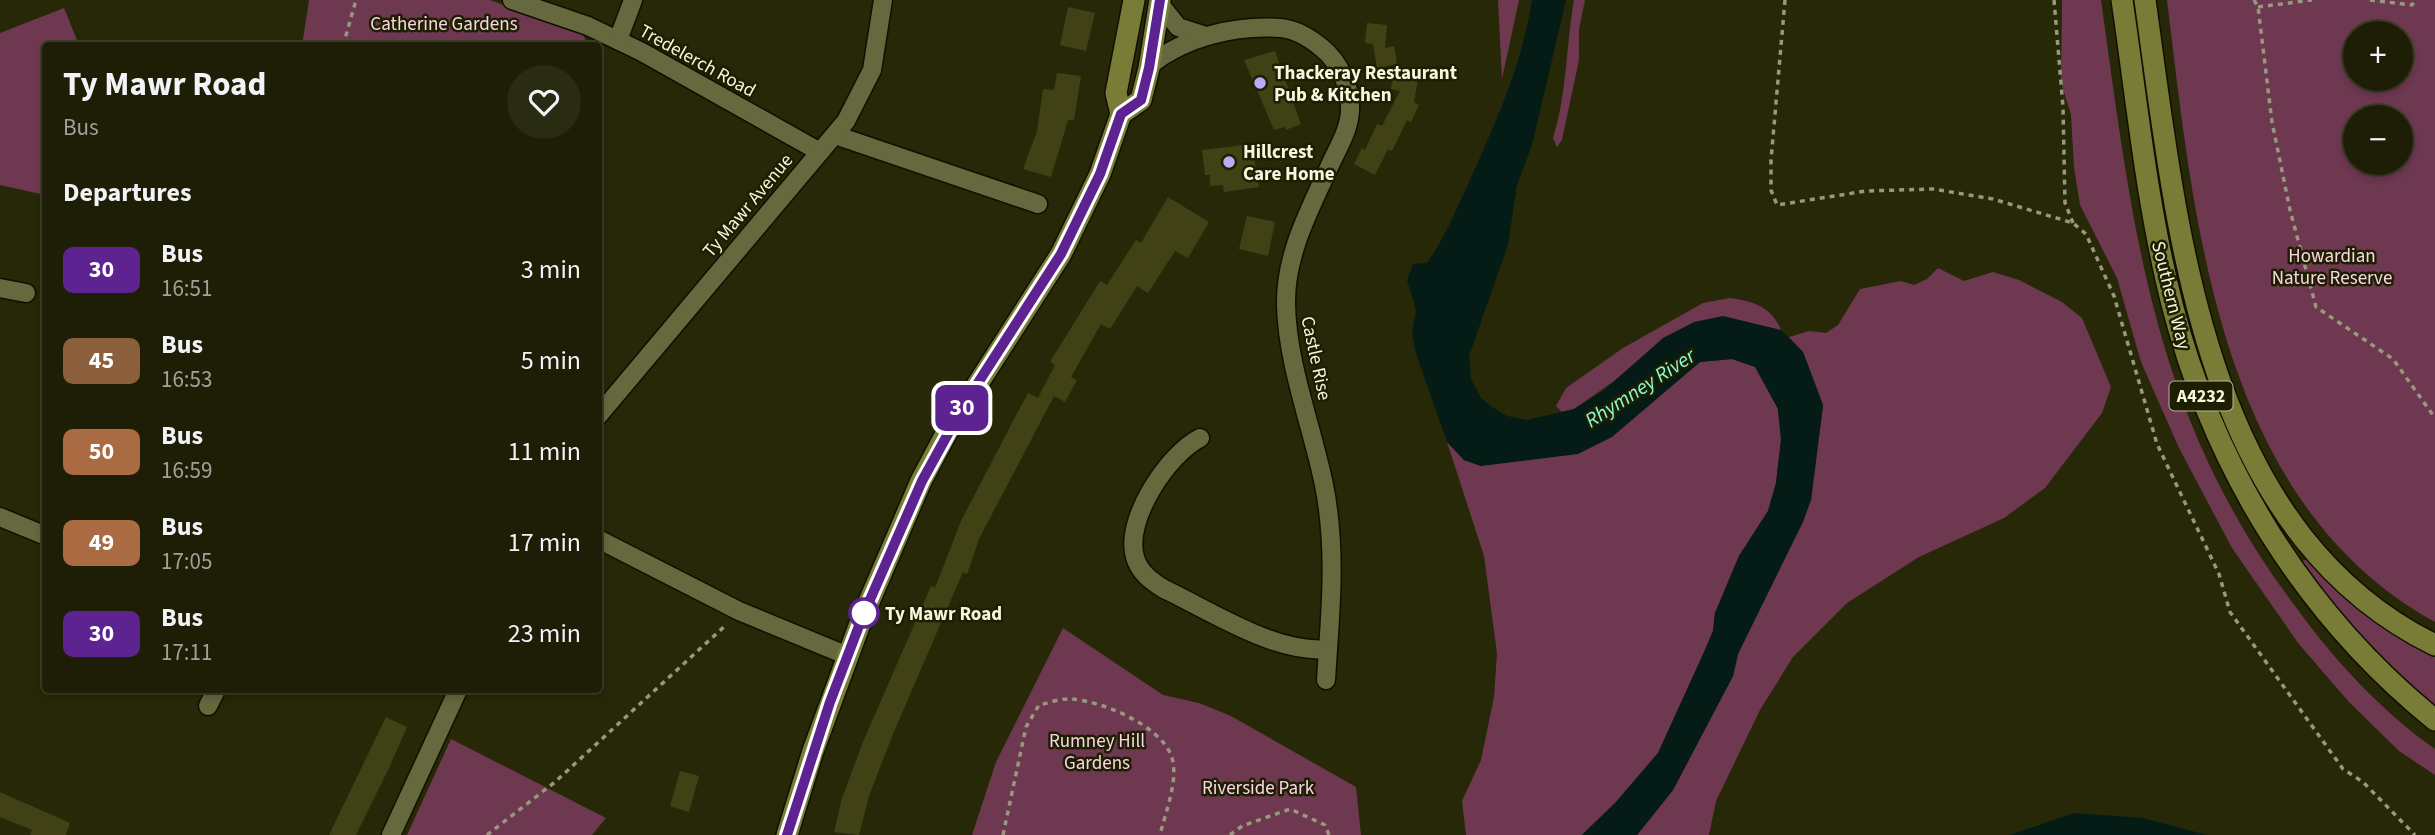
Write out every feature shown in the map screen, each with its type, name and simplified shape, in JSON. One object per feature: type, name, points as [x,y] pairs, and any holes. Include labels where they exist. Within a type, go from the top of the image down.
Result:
[{"type":"main road","points":[[787,835],[878,577],[927,470],[965,403],[1061,254],[1100,174],[1121,114],[1116,93],[1134,0]]},
{"type":"main road","name":"Southern Way","points":[[2122,0],[2164,270],[2181,335],[2211,423],[2242,486],[2291,567],[2366,657],[2435,720]]},
{"type":"main road","name":"Southern Way","points":[[2145,0],[2183,251],[2204,334],[2234,415],[2254,459],[2276,497],[2324,561],[2362,598],[2435,645]]},
{"type":"main road","points":[[1121,114],[1141,100],[1150,65],[1160,1]]},
{"type":"street","name":"Tredelerch Road","points":[[512,0],[608,41],[820,152]]},
{"type":"street","points":[[608,41],[634,0]]},
{"type":"street","name":"Ty Mawr Avenue","points":[[602,411],[835,135],[855,106],[872,70],[883,0]]},
{"type":"street","points":[[1160,1],[1178,27],[1206,36]]},
{"type":"street","name":"Castle Rise","points":[[1150,65],[1168,51],[1206,36],[1256,27],[1293,30],[1326,51],[1340,70],[1348,92],[1349,121],[1297,240],[1286,301],[1291,345],[1330,520],[1332,572],[1325,680]]},
{"type":"street","points":[[835,135],[1038,204]]},
{"type":"street","points":[[0,288],[26,293]]},
{"type":"street","points":[[1200,438],[1178,452],[1162,471],[1140,514],[1132,540],[1135,557],[1141,569],[1150,581],[1164,589],[1280,644],[1307,650],[1328,649]]},
{"type":"street","points":[[0,517],[42,534]]},
{"type":"street","points":[[602,541],[739,611],[848,656]]},
{"type":"street","points":[[391,835],[457,693]]},
{"type":"path","points":[[344,42],[356,0]]},
{"type":"path","points":[[1785,0],[1771,160],[1771,190],[1777,205],[1866,191],[1933,189],[1993,200],[2073,223],[2086,234],[2105,272],[2157,444],[2219,574],[2230,612],[2343,769],[2363,782],[2415,835]]},
{"type":"path","points":[[2054,0],[2063,107],[2065,203],[2073,223]]},
{"type":"path","points":[[2254,0],[2259,7],[2272,122],[2290,211],[2316,307],[2393,359],[2435,418]]},
{"type":"path","points":[[2259,7],[2312,0]]},
{"type":"path","points":[[2370,0],[2412,5],[2416,0]]},
{"type":"path","points":[[487,835],[555,782],[728,623]]},
{"type":"path","points":[[1003,835],[1026,727],[1039,705],[1070,699],[1115,710],[1141,721],[1171,754],[1174,772],[1160,835]]},
{"type":"path","points":[[1230,835],[1242,826],[1290,809],[1325,825],[1329,835]]},
{"type":"green space","name":"Catherine Gardens","points":[[309,0],[490,0],[582,33],[586,41],[585,42],[303,42]]},
{"type":"green space","points":[[1498,0],[1519,0],[1502,79]]},
{"type":"green space","points":[[1574,0],[1585,0],[1579,29],[1579,60],[1562,140],[1557,147],[1553,138],[1561,104]]},
{"type":"green space","points":[[2062,0],[2101,0],[2138,242],[2156,317],[2179,390],[2208,463],[2247,534],[2310,626],[2342,665],[2377,701],[2435,749],[2435,775],[2399,751],[2349,702],[2298,643],[2232,548],[2179,448],[2141,362],[2117,278],[2080,205],[2074,167],[2071,115],[2061,82]]},
{"type":"green space","name":"Howardian Nature Reserve","points":[[2167,0],[2435,0],[2435,622],[2362,570],[2305,505],[2262,430],[2229,348],[2206,262],[2190,173]]},
{"type":"green space","points":[[64,8],[78,42],[42,42],[42,194],[0,185],[0,33]]},
{"type":"green space","points":[[1938,268],[1964,281],[1993,272],[2019,280],[2062,302],[2082,318],[2111,387],[2102,413],[2045,488],[2004,518],[1919,557],[1847,603],[1793,657],[1760,710],[1716,801],[1709,835],[1637,835],[1673,790],[1733,676],[1738,654],[1811,500],[1823,405],[1803,352],[1789,337],[1809,331],[1826,333],[1838,325],[1860,289],[1901,281],[1914,285],[1927,279]]},
{"type":"green space","points":[[1730,298],[1761,306],[1781,330],[1761,326],[1627,372],[1574,409],[1562,412],[1556,406],[1566,388],[1623,348],[1703,303]]},
{"type":"green space","points":[[1732,359],[1756,367],[1778,409],[1781,440],[1776,483],[1768,511],[1739,556],[1715,613],[1713,631],[1658,753],[1616,802],[1582,835],[1466,835],[1462,801],[1481,760],[1494,697],[1497,653],[1484,556],[1447,442],[1464,460],[1481,466],[1612,436],[1700,362]]},
{"type":"green space","points":[[2309,559],[2367,614],[2435,657],[2435,706],[2366,640],[2334,605],[2304,569],[2302,561]]},
{"type":"green space","name":"Rumney Hill Gardens","points":[[1063,628],[1163,695],[1199,703],[1231,716],[1356,787],[1361,835],[972,835],[996,762]]},
{"type":"green space","points":[[451,739],[606,818],[592,835],[407,835]]},
{"type":"water","name":"Rhymney River","points":[[1532,0],[1566,0],[1532,145],[1517,185],[1508,245],[1469,356],[1471,379],[1481,398],[1507,416],[1527,420],[1574,409],[1603,391],[1663,338],[1694,322],[1723,316],[1781,330],[1803,352],[1823,405],[1811,500],[1803,522],[1738,654],[1733,676],[1673,790],[1637,835],[1582,835],[1616,802],[1658,753],[1713,631],[1715,613],[1739,556],[1768,511],[1776,483],[1781,440],[1778,409],[1755,367],[1732,359],[1700,362],[1612,437],[1578,454],[1481,466],[1464,460],[1447,442],[1416,354],[1412,334],[1416,310],[1407,280],[1413,264],[1427,263],[1439,244],[1479,160],[1515,70]]},
{"type":"water","points":[[2074,813],[2143,818],[2207,835],[2010,835]]},
{"type":"building","points":[[1068,7],[1095,13],[1086,51],[1060,45]]},
{"type":"building","points":[[1367,23],[1387,25],[1385,48],[1394,46],[1397,64],[1383,67],[1383,74],[1378,74],[1373,44],[1365,43]]},
{"type":"building","name":"Thackeray Restaurant Pub & Kitchen","points":[[1275,51],[1301,124],[1286,130],[1285,127],[1274,130],[1244,60]]},
{"type":"building","points":[[1394,69],[1419,73],[1414,102],[1419,105],[1411,122],[1407,120],[1392,151],[1388,149],[1375,175],[1354,164],[1362,148],[1365,150],[1377,124],[1382,126],[1400,91],[1391,89]]},
{"type":"building","points":[[1057,73],[1081,76],[1074,120],[1068,120],[1051,177],[1023,169],[1037,131],[1043,89],[1054,90]]},
{"type":"building","name":"Hillcrest Care Home","points":[[1252,144],[1259,187],[1224,192],[1223,185],[1210,186],[1210,175],[1205,175],[1202,150]]},
{"type":"building","points":[[1168,197],[1209,222],[1188,258],[1175,251],[1148,293],[1137,286],[1110,329],[1101,324],[1071,377],[1077,380],[1065,402],[1054,396],[979,539],[967,574],[963,572],[893,734],[869,796],[859,835],[834,832],[842,798],[863,742],[931,586],[935,588],[961,521],[1011,425],[1028,393],[1038,398],[1055,365],[1050,362],[1100,281],[1107,285],[1136,240],[1141,243]]},
{"type":"building","points":[[1247,216],[1275,222],[1268,256],[1239,249]]},
{"type":"building","points":[[386,717],[407,727],[389,768],[356,835],[329,835]]},
{"type":"building","points":[[680,771],[699,776],[689,812],[670,806]]},
{"type":"building","points":[[0,792],[70,823],[66,835],[30,835],[32,830],[0,817]]},
{"type":"bus line","name":"30","points":[[787,835],[813,751],[862,618],[922,481],[947,432],[1044,282],[1083,214],[1121,114],[1141,100],[1160,0]]},
{"type":"place","name":"Thackeray Restaurant Pub & Kitchen","points":[[1260,83]]},
{"type":"place","name":"Hillcrest Care Home","points":[[1229,162]]},
{"type":"place","name":"Ty Mawr Road","points":[[864,613]]},
{"type":"park label","name":"Riverside Park","points":[[1258,787]]}]
